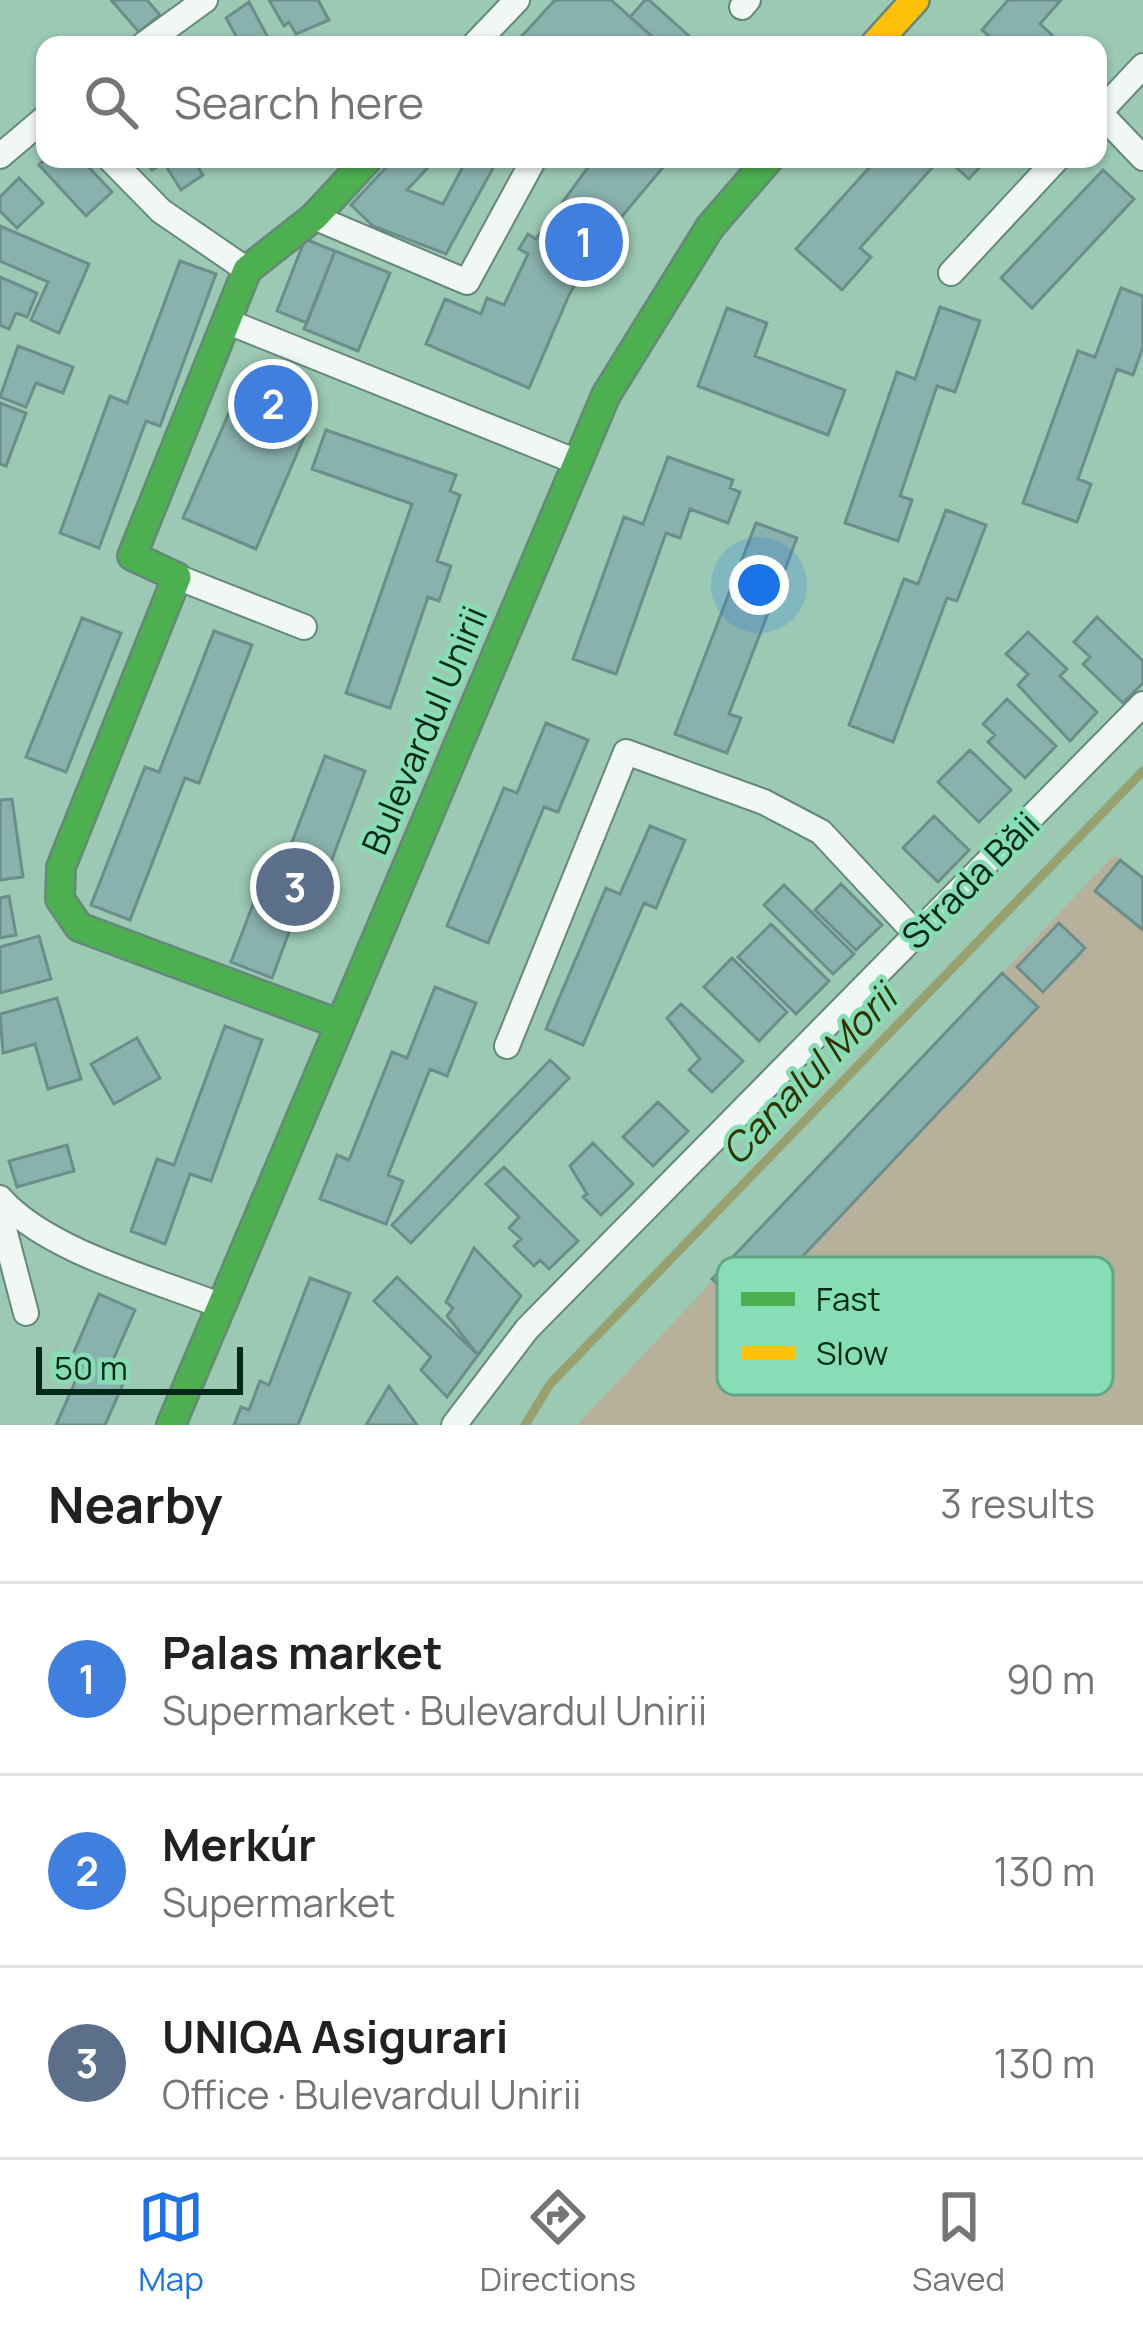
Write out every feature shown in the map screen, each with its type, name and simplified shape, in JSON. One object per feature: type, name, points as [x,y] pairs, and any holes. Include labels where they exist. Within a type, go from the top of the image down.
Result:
[{"type":"main road","points":[[882,36],[916,0]]},
{"type":"main road","points":[[339,1024],[80,927],[60,899],[62,867],[177,577],[132,556],[226,321],[247,270],[314,217],[360,168]]},
{"type":"main road","name":"Bulevardul Unirii","points":[[171,1425],[606,394],[710,227],[761,168]]},
{"type":"street","points":[[155,36],[205,0]]},
{"type":"street","points":[[483,36],[517,0]]},
{"type":"street","points":[[1107,104],[1143,66]]},
{"type":"street","points":[[1107,121],[1143,158]]},
{"type":"street","points":[[0,156],[36,126]]},
{"type":"street","points":[[119,168],[161,211],[247,270]]},
{"type":"street","points":[[314,217],[467,283],[529,168]]},
{"type":"street","points":[[951,273],[1049,168]]},
{"type":"street","points":[[226,321],[577,462]]},
{"type":"street","points":[[177,577],[304,627]]},
{"type":"street","name":"Strada Băii","points":[[454,1425],[527,1330],[1143,704]]},
{"type":"street","points":[[507,1046],[626,752],[764,802],[821,832],[916,934]]},
{"type":"street","points":[[0,1198],[20,1220],[50,1236],[222,1306]]},
{"type":"street","points":[[0,1214],[26,1313]]},
{"type":"shaded area","points":[[1114,855],[1143,878],[1143,1425],[577,1425],[717,1276],[717,1395],[1113,1395],[1113,1257],[735,1257]]},
{"type":"building","points":[[111,0],[147,0],[160,15],[139,32]]},
{"type":"building","points":[[269,0],[318,0],[329,20],[296,34],[289,22],[284,26]]},
{"type":"building","points":[[555,0],[611,0],[652,36],[522,36]]},
{"type":"building","points":[[649,0],[689,36],[652,36],[630,17]]},
{"type":"building","points":[[1008,0],[1061,0],[1040,24],[1051,36],[989,36],[982,30]]},
{"type":"building","points":[[249,2],[267,36],[236,36],[226,18]]},
{"type":"building","points":[[42,168],[89,168],[112,192],[86,216]]},
{"type":"building","points":[[167,168],[199,168],[203,175],[181,190]]},
{"type":"building","points":[[386,168],[428,168],[407,190],[443,204],[462,168],[493,168],[446,254],[373,226],[351,205]]},
{"type":"building","points":[[587,168],[662,168],[597,246],[569,295],[529,388],[426,344],[445,299],[481,314],[487,298],[504,305],[528,254],[519,249],[528,234],[536,239]]},
{"type":"building","points":[[869,168],[932,168],[860,248],[871,257],[842,290],[796,249]]},
{"type":"building","points":[[957,168],[979,168],[969,179]]},
{"type":"building","points":[[1103,170],[1134,199],[1032,308],[1001,278]]},
{"type":"building","points":[[19,178],[43,203],[17,228],[0,211],[0,197]]},
{"type":"building","points":[[0,226],[89,264],[59,333],[31,320],[48,282],[0,261]]},
{"type":"building","points":[[305,239],[335,251],[307,323],[277,311]]},
{"type":"building","points":[[335,251],[390,273],[358,351],[304,329]]},
{"type":"building","points":[[180,261],[216,274],[160,426],[146,421],[99,548],[60,533],[110,396],[127,403]]},
{"type":"building","points":[[0,277],[37,293],[27,317],[16,313],[9,329],[0,325]]},
{"type":"building","points":[[1121,288],[1143,296],[1143,347],[1133,375],[1117,369],[1078,479],[1091,484],[1077,522],[1023,503],[1078,351],[1095,357]]},
{"type":"building","points":[[940,307],[980,321],[955,392],[937,386],[900,496],[912,500],[898,541],[845,523],[897,372],[915,379]]},
{"type":"building","points":[[727,308],[767,323],[755,356],[845,390],[828,435],[698,386]]},
{"type":"building","points":[[18,346],[73,367],[63,393],[36,383],[26,407],[0,397]]},
{"type":"building","points":[[242,383],[314,414],[256,549],[183,518]]},
{"type":"building","points":[[0,403],[26,413],[6,466],[0,464]]},
{"type":"building","points":[[326,430],[456,475],[450,491],[460,495],[437,561],[451,566],[439,601],[428,597],[390,708],[346,693],[412,504],[312,469]]},
{"type":"building","points":[[668,457],[733,480],[730,488],[740,492],[728,523],[690,509],[680,538],[666,533],[616,674],[573,659],[624,517],[643,524]]},
{"type":"building","points":[[946,510],[986,525],[957,601],[947,598],[893,742],[849,725],[904,579],[918,584]]},
{"type":"building","points":[[756,523],[797,538],[729,714],[741,718],[727,753],[675,734]]},
{"type":"building","points":[[1097,617],[1143,661],[1143,683],[1123,703],[1083,664],[1090,657],[1074,642]]},
{"type":"building","points":[[82,618],[121,633],[66,772],[26,757]]},
{"type":"building","points":[[214,631],[252,645],[199,783],[185,778],[130,920],[91,905],[145,767],[159,772]]},
{"type":"building","points":[[1028,632],[1067,669],[1060,676],[1097,712],[1070,741],[1018,685],[1028,674],[1006,654]]},
{"type":"building","points":[[1007,699],[1056,746],[1025,778],[988,742],[995,735],[983,724]]},
{"type":"building","points":[[546,723],[588,740],[558,812],[544,807],[488,943],[447,926],[504,788],[517,793]]},
{"type":"building","points":[[970,750],[1011,790],[979,822],[938,782]]},
{"type":"building","points":[[325,756],[365,771],[312,913],[298,908],[272,978],[231,962],[257,894],[270,899]]},
{"type":"building","points":[[12,799],[23,877],[0,880],[0,800]]},
{"type":"building","points":[[934,816],[969,850],[938,882],[903,848]]},
{"type":"building","points":[[650,826],[685,840],[656,908],[644,903],[583,1045],[546,1029],[606,888],[620,894]]},
{"type":"building","points":[[1120,860],[1143,878],[1143,930],[1095,891]]},
{"type":"building","points":[[841,884],[882,925],[856,950],[815,910]]},
{"type":"building","points":[[784,885],[854,954],[833,974],[764,905]]},
{"type":"building","points":[[9,896],[16,935],[0,938],[0,898]]},
{"type":"building","points":[[1059,923],[1085,948],[1043,992],[1017,967]]},
{"type":"building","points":[[771,924],[829,981],[796,1014],[738,957]]},
{"type":"building","points":[[39,936],[51,979],[0,993],[0,947]]},
{"type":"building","points":[[732,958],[787,1012],[759,1041],[704,987]]},
{"type":"building","points":[[1002,973],[1038,1007],[802,1257],[733,1257]]},
{"type":"building","points":[[435,987],[476,1003],[447,1076],[430,1069],[388,1175],[403,1181],[386,1224],[320,1199],[337,1155],[349,1160],[392,1052],[407,1058]]},
{"type":"building","points":[[57,998],[81,1079],[48,1089],[35,1044],[3,1053],[0,1014]]},
{"type":"building","points":[[681,1004],[743,1061],[712,1092],[689,1070],[700,1059],[667,1018]]},
{"type":"building","points":[[225,1026],[262,1040],[211,1181],[190,1174],[165,1244],[131,1231],[157,1159],[174,1165]]},
{"type":"building","points":[[137,1038],[160,1078],[114,1104],[91,1064]]},
{"type":"building","points":[[550,1060],[569,1078],[411,1243],[392,1225]]},
{"type":"building","points":[[658,1102],[688,1131],[653,1166],[623,1137]]},
{"type":"building","points":[[593,1143],[633,1184],[601,1215],[583,1197],[587,1194],[570,1166]]},
{"type":"building","points":[[67,1145],[74,1171],[17,1187],[9,1161]]},
{"type":"building","points":[[504,1167],[578,1241],[549,1269],[540,1260],[534,1266],[514,1246],[521,1239],[509,1228],[519,1217],[486,1184]]},
{"type":"building","points":[[474,1248],[521,1296],[478,1355],[447,1316],[453,1308],[446,1302]]},
{"type":"building","points":[[397,1277],[478,1355],[447,1397],[421,1370],[431,1357],[374,1301]]},
{"type":"building","points":[[310,1278],[350,1293],[298,1425],[234,1425],[241,1407],[249,1410],[260,1381],[269,1385]]},
{"type":"building","points":[[99,1294],[135,1310],[109,1369],[126,1377],[105,1425],[56,1425],[82,1366],[70,1361]]},
{"type":"building","points":[[389,1386],[417,1425],[366,1425]]},
{"type":"waterway","name":"Canalul Morii","points":[[525,1425],[550,1384],[1143,771]]},
{"type":"traffic: fast","points":[[339,1024],[79,927],[60,899],[61,867],[177,577],[132,556],[247,270],[314,217],[360,168]]},
{"type":"traffic: fast","points":[[171,1425],[606,395],[710,227],[761,168]]},
{"type":"traffic: slow","points":[[882,36],[915,0]]},
{"type":"place","name":"Palas market","points":[[584,242]]},
{"type":"place","name":"Merkúr","points":[[273,404]]},
{"type":"place","name":"UNIQA Asigurari","points":[[295,887]]}]
